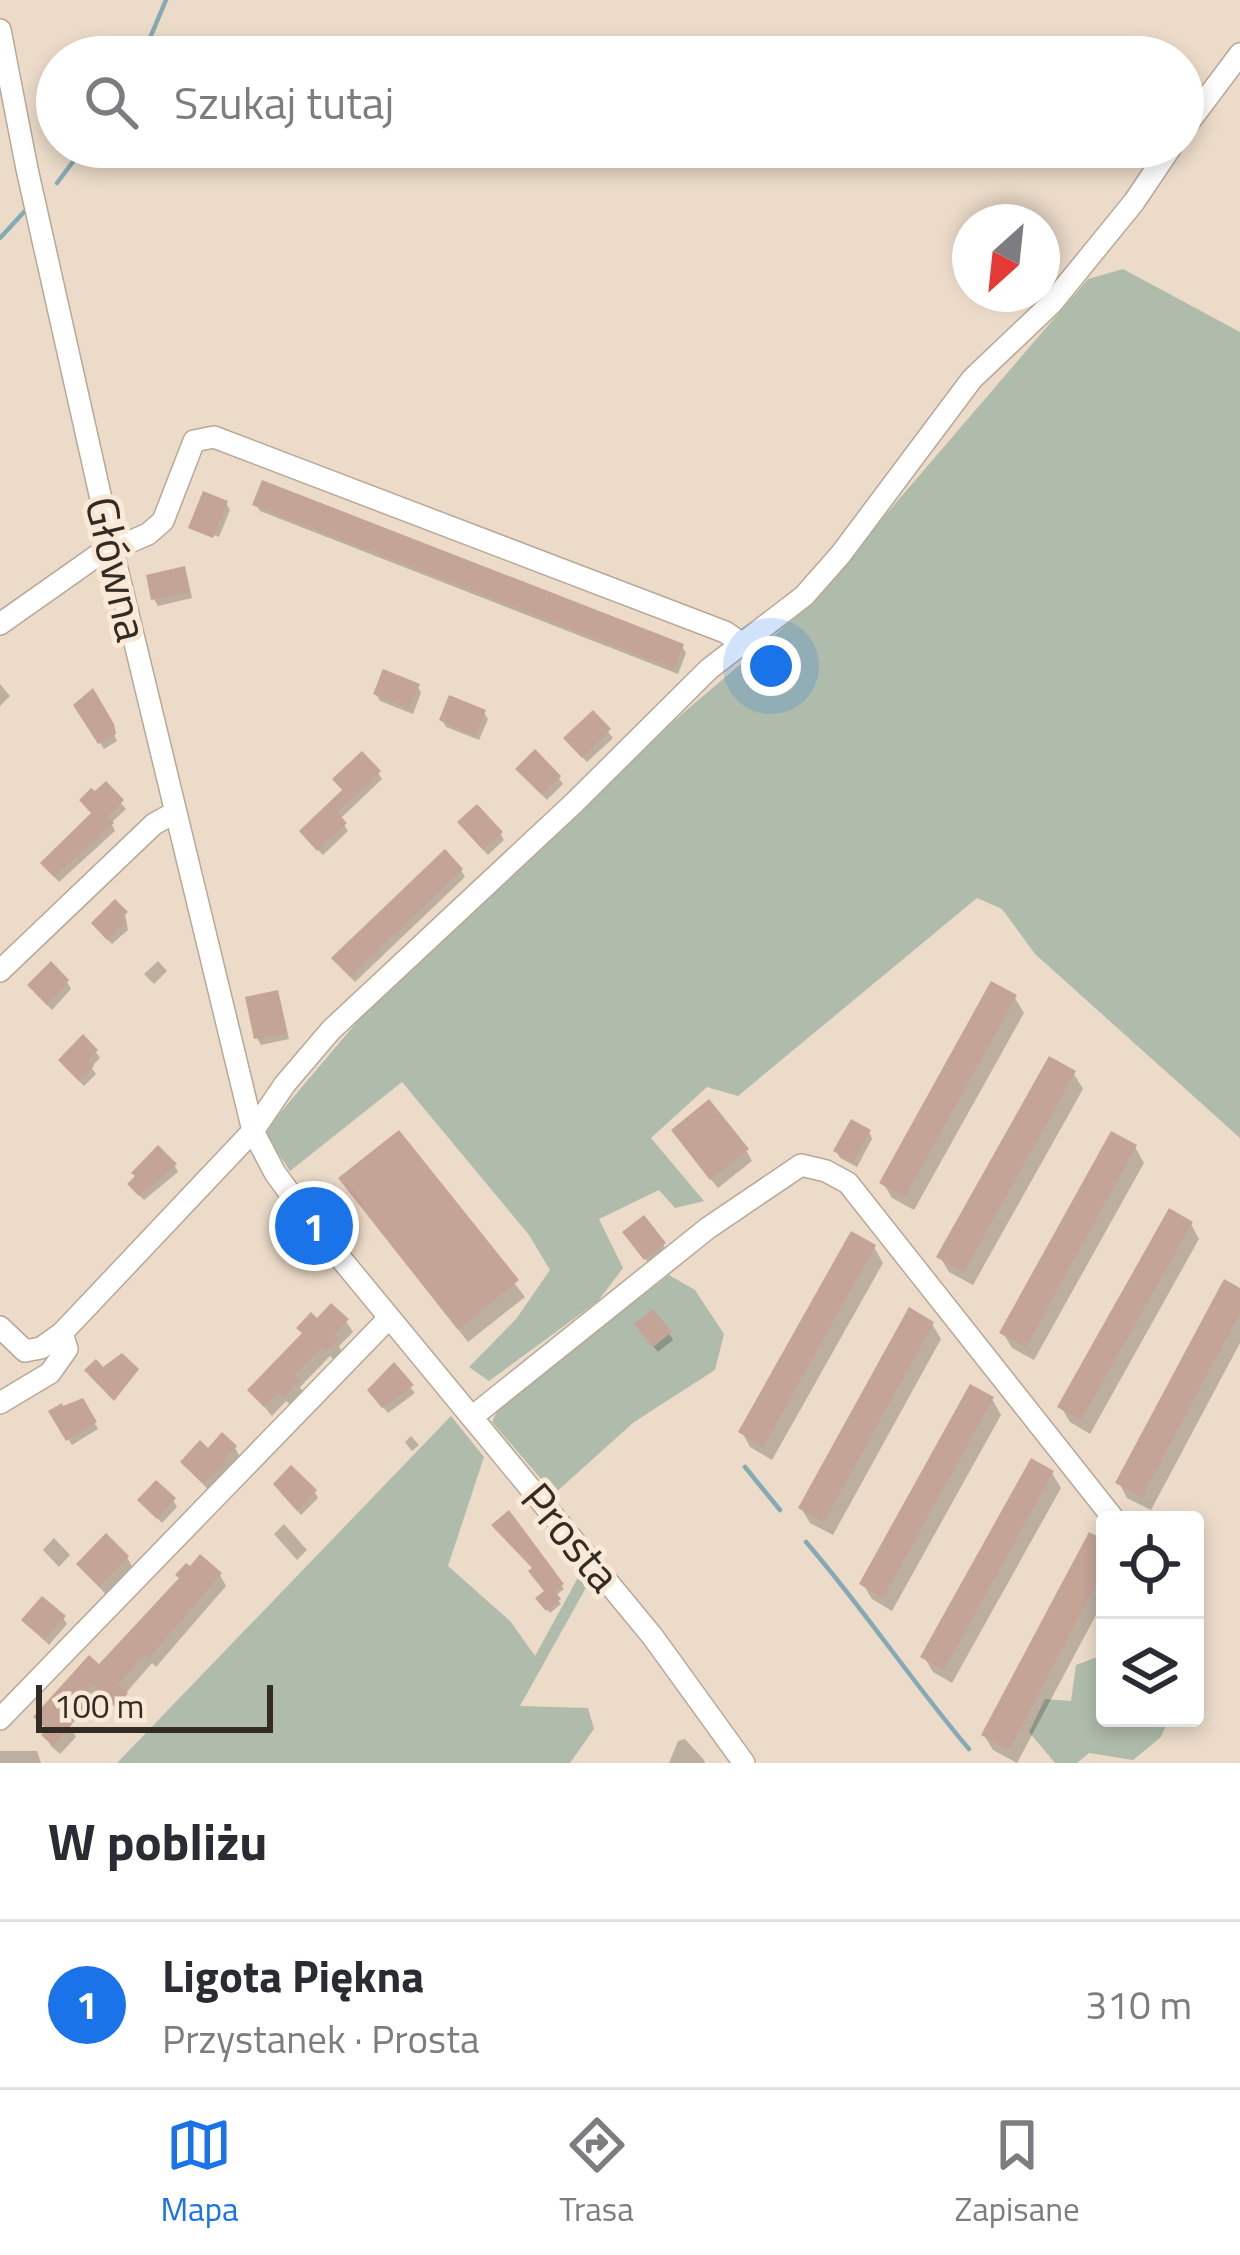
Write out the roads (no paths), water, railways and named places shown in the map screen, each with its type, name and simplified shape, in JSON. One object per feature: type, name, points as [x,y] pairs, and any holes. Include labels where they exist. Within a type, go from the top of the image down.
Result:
[{"type":"street","name":"Główna","points":[[0,30],[112,548],[244,1105]]},
{"type":"street","points":[[1204,102],[1240,53]]},
{"type":"street","points":[[0,1327],[26,1351],[41,1348],[62,1333],[253,1131],[331,1030],[695,683],[822,577],[972,379],[1051,304],[1157,168]]},
{"type":"street","points":[[0,624],[112,548],[154,531],[163,521],[194,441],[214,437],[725,632],[743,644]]},
{"type":"street","points":[[0,970],[154,824],[174,813]]},
{"type":"street","name":"Prosta","points":[[244,1105],[281,1182],[653,1637],[744,1763]]},
{"type":"street","points":[[472,1417],[708,1228],[801,1165],[848,1183],[1107,1511]]},
{"type":"street","points":[[0,1719],[389,1318]]},
{"type":"street","points":[[0,1402],[50,1372],[67,1349],[62,1333]]},
{"type":"waterway","points":[[151,36],[166,0]]},
{"type":"waterway","points":[[57,183],[68,168]]},
{"type":"waterway","points":[[0,238],[24,212]]},
{"type":"waterway","points":[[745,1467],[780,1510]]},
{"type":"waterway","points":[[806,1542],[969,1749]]},
{"type":"place","name":"Ligota Piękna","points":[[314,1226]]}]
